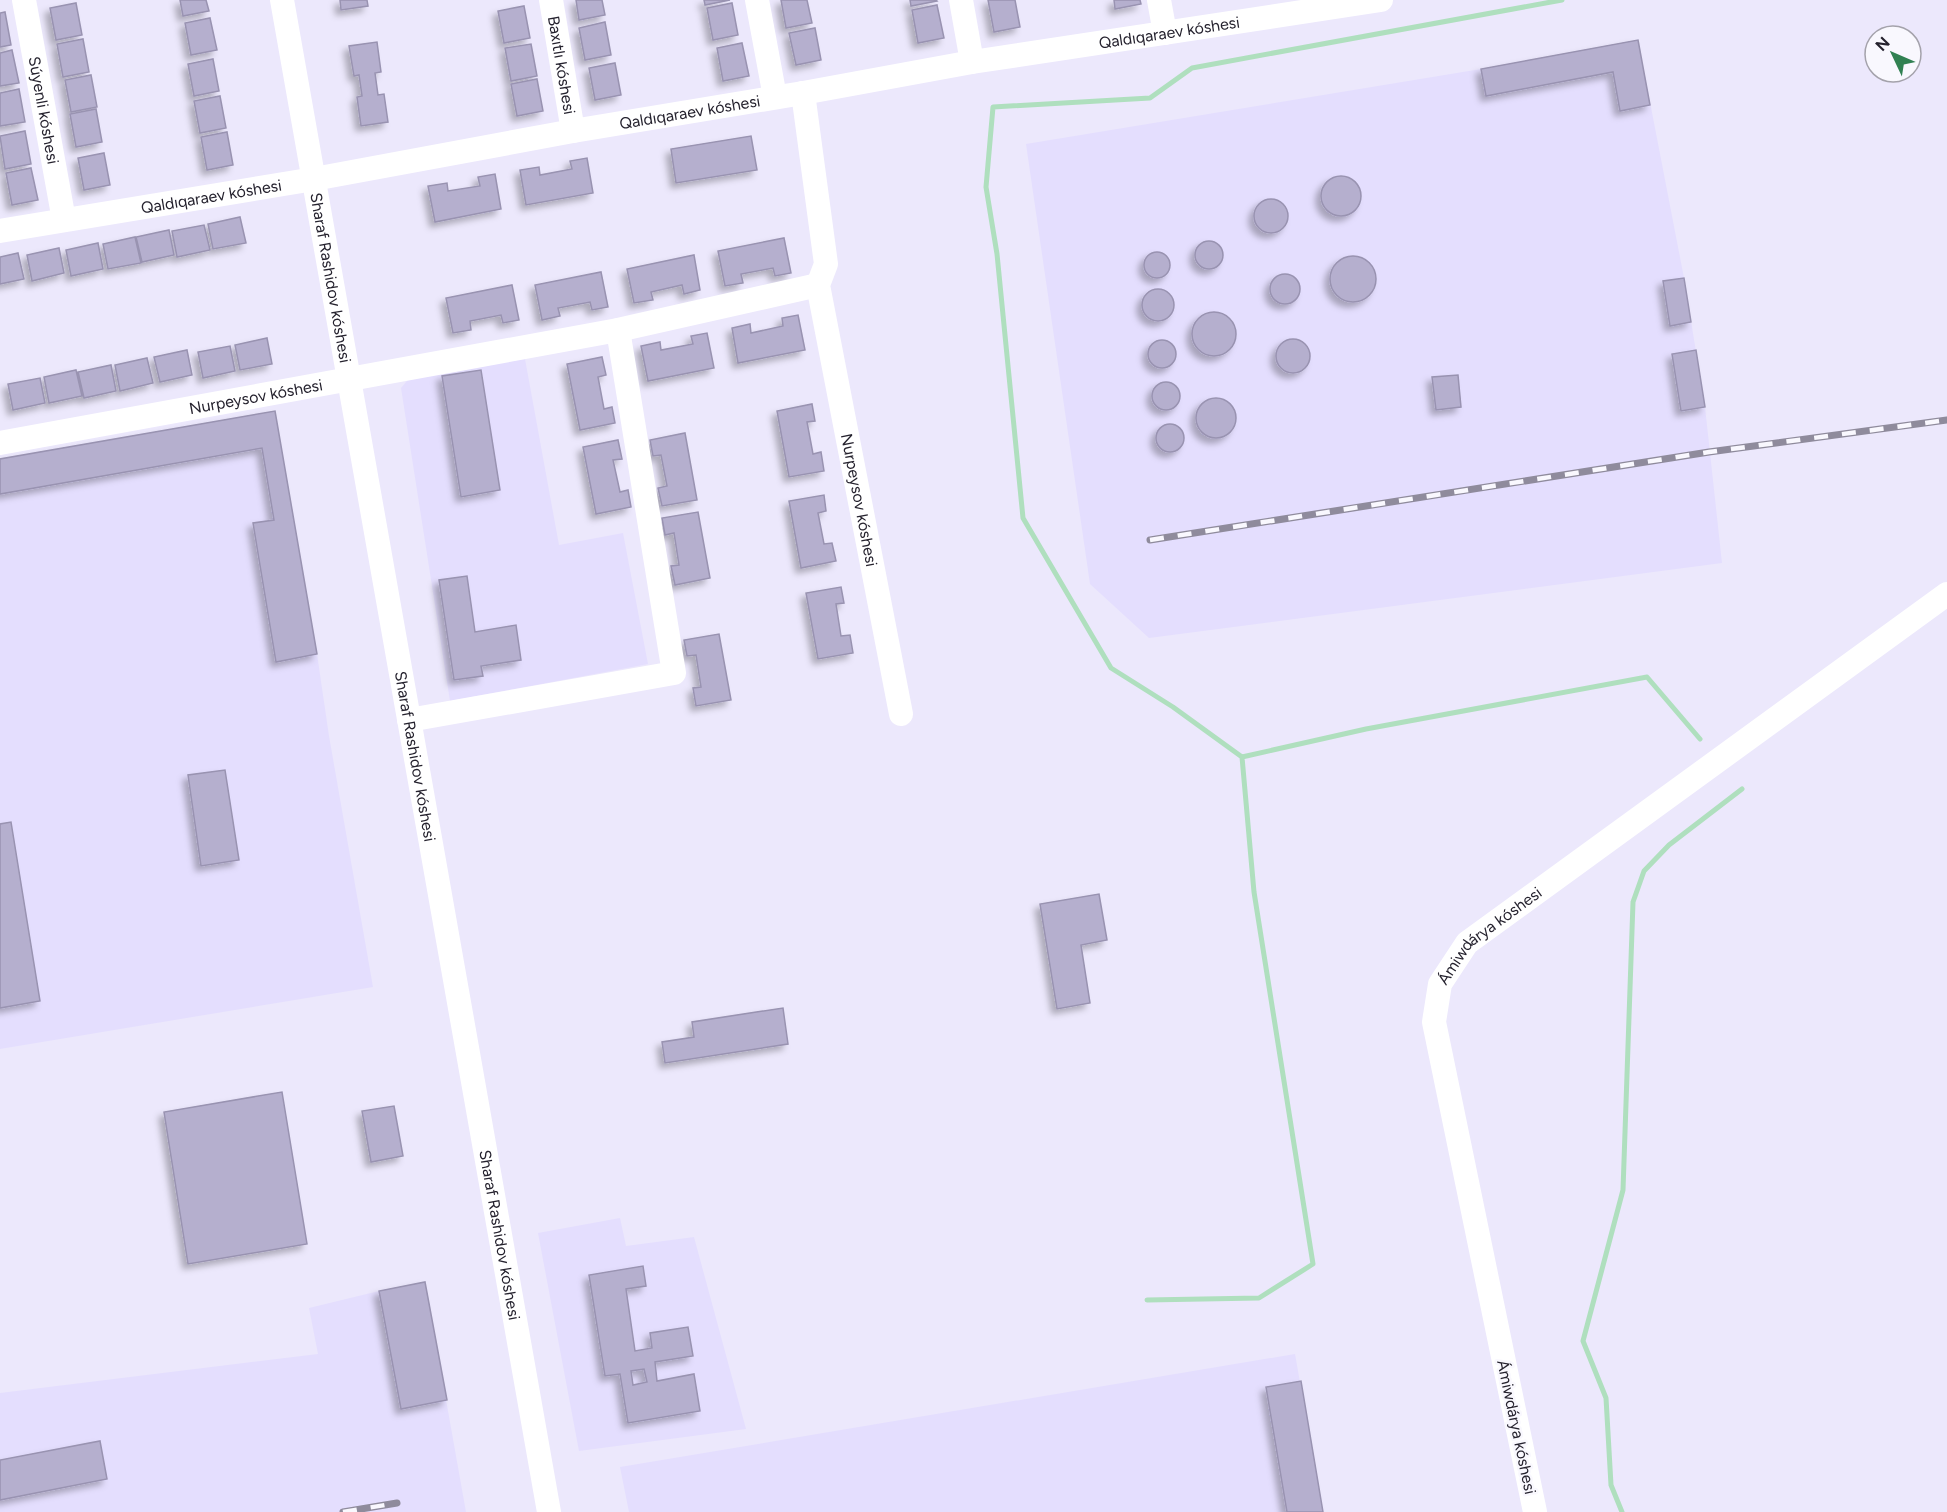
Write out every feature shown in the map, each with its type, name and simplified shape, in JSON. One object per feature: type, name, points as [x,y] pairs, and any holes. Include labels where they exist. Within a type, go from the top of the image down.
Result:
[{"type":"street","name":"Súyenli kóshesi","points":[[24,0],[64,220]]},
{"type":"street","name":"Sharaf Rashidov kóshesi","points":[[282,0],[549,1512]]},
{"type":"street","name":"Baxıtlı kóshesi","points":[[551,0],[573,131]]},
{"type":"street","points":[[758,0],[775,98]]},
{"type":"street","points":[[961,0],[972,62]]},
{"type":"street","points":[[1159,0],[1165,33]]},
{"type":"street","name":"Qaldıqaraev kóshesi","points":[[0,231],[314,179],[573,131],[775,98],[972,62],[1381,0]]},
{"type":"street","name":"Nurpeysov kóshesi","points":[[802,93],[826,264],[818,285],[901,714]]},
{"type":"street","name":"Nurpeysov kóshesi","points":[[0,443],[618,330],[818,285]]},
{"type":"street","points":[[409,720],[674,673],[618,330]]},
{"type":"street","name":"Ámiwdárya kóshesi","points":[[1535,1512],[1434,1022],[1440,984],[1467,943],[1947,594]]},
{"type":"shaded area","points":[[1638,40],[1684,278],[1705,407],[1722,563],[1149,638],[1090,584],[1026,144],[1481,69]]},
{"type":"shaded area","points":[[525,359],[559,545],[623,533],[648,664],[450,701],[401,388],[412,375]]},
{"type":"shaded area","points":[[275,411],[373,987],[0,1049],[0,459]]},
{"type":"shaded area","points":[[620,1218],[626,1246],[694,1237],[746,1429],[579,1451],[538,1233]]},
{"type":"shaded area","points":[[425,1282],[466,1512],[0,1512],[0,1393],[318,1354],[309,1308]]},
{"type":"shaded area","points":[[1295,1354],[1323,1512],[629,1512],[620,1467]]},
{"type":"building","points":[[180,0],[206,0],[209,11],[183,16]]},
{"type":"building","points":[[340,0],[367,0],[368,6],[341,10]]},
{"type":"building","points":[[576,0],[602,0],[605,15],[579,20]]},
{"type":"building","points":[[704,0],[730,0],[705,5]]},
{"type":"building","points":[[781,0],[807,0],[812,23],[786,28]]},
{"type":"building","points":[[910,0],[936,0],[937,1],[911,6]]},
{"type":"building","points":[[988,0],[1015,0],[1020,27],[994,32]]},
{"type":"building","points":[[1114,0],[1140,0],[1141,4],[1115,9]]},
{"type":"building","points":[[76,3],[82,35],[56,40],[50,8]]},
{"type":"building","points":[[732,3],[738,35],[713,40],[707,8]]},
{"type":"building","points":[[937,5],[944,38],[918,43],[912,10]]},
{"type":"building","points":[[524,6],[530,38],[504,43],[498,11]]},
{"type":"building","points":[[5,12],[11,45],[0,47],[0,13]]},
{"type":"building","points":[[210,18],[217,50],[191,55],[185,23]]},
{"type":"building","points":[[605,22],[611,55],[585,60],[579,28]]},
{"type":"building","points":[[815,28],[821,60],[796,65],[789,33]]},
{"type":"building","points":[[83,39],[89,72],[63,77],[57,44]]},
{"type":"building","points":[[1638,40],[1650,105],[1620,111],[1613,72],[1486,96],[1481,69]]},
{"type":"building","points":[[377,42],[381,72],[375,73],[378,95],[384,94],[388,122],[361,126],[357,97],[362,96],[359,75],[354,76],[349,46]]},
{"type":"building","points":[[742,43],[749,76],[723,81],[717,48]]},
{"type":"building","points":[[531,44],[537,76],[511,81],[505,48]]},
{"type":"building","points":[[12,50],[19,83],[0,86],[0,53]]},
{"type":"building","points":[[213,59],[219,91],[194,96],[188,64]]},
{"type":"building","points":[[615,63],[621,95],[595,100],[589,68]]},
{"type":"building","points":[[91,75],[97,107],[71,112],[65,80]]},
{"type":"building","points":[[537,79],[543,111],[517,116],[511,84]]},
{"type":"building","points":[[19,89],[25,122],[0,126],[0,93]]},
{"type":"building","points":[[220,96],[226,128],[200,133],[194,101]]},
{"type":"building","points":[[96,109],[102,142],[76,147],[70,114]]},
{"type":"building","points":[[25,131],[31,164],[5,169],[0,136]]},
{"type":"building","points":[[227,132],[233,165],[207,170],[201,137]]},
{"type":"building","points":[[751,136],[757,170],[676,183],[671,149]]},
{"type":"building","points":[[104,153],[110,185],[84,190],[78,158]]},
{"type":"building","points":[[587,158],[593,193],[526,205],[520,170],[539,167],[540,175],[572,169],[570,161]]},
{"type":"building","points":[[31,168],[38,200],[12,205],[6,173]]},
{"type":"building","points":[[495,174],[501,209],[435,222],[428,186],[447,183],[448,191],[480,186],[478,177]]},
{"type":"building","points":[[1341,176],[1349,177],[1355,182],[1360,188],[1360,204],[1355,210],[1349,215],[1341,216],[1333,215],[1327,210],[1322,204],[1321,196],[1322,188],[1327,182],[1333,177]]},
{"type":"building","points":[[1271,199],[1283,204],[1288,216],[1283,228],[1271,233],[1259,228],[1254,216],[1259,204]]},
{"type":"building","points":[[240,217],[246,243],[213,249],[208,224]]},
{"type":"building","points":[[204,225],[210,250],[177,257],[172,231]]},
{"type":"building","points":[[169,230],[174,255],[142,262],[136,237]]},
{"type":"building","points":[[135,237],[141,263],[108,269],[103,244]]},
{"type":"building","points":[[784,238],[791,273],[775,276],[773,268],[741,274],[743,283],[725,286],[718,251]]},
{"type":"building","points":[[1209,241],[1219,245],[1223,255],[1219,265],[1209,269],[1199,265],[1195,255],[1199,245]]},
{"type":"building","points":[[98,243],[103,269],[71,276],[66,250]]},
{"type":"building","points":[[59,248],[64,273],[32,281],[27,255]]},
{"type":"building","points":[[1157,252],[1166,256],[1170,265],[1166,274],[1157,278],[1148,274],[1144,265],[1148,256]]},
{"type":"building","points":[[18,253],[24,279],[0,284],[0,257]]},
{"type":"building","points":[[694,255],[700,290],[684,294],[682,285],[651,292],[653,300],[634,303],[627,269]]},
{"type":"building","points":[[1353,256],[1369,263],[1376,279],[1369,295],[1353,302],[1337,295],[1330,279],[1337,263]]},
{"type":"building","points":[[601,272],[608,307],[592,310],[590,302],[558,308],[560,316],[542,320],[535,285]]},
{"type":"building","points":[[1285,274],[1296,278],[1300,289],[1296,300],[1285,304],[1274,300],[1270,289],[1274,278]]},
{"type":"building","points":[[1684,278],[1691,322],[1670,326],[1663,281]]},
{"type":"building","points":[[512,285],[519,320],[503,323],[501,315],[470,321],[471,330],[453,333],[446,298]]},
{"type":"building","points":[[1158,289],[1170,293],[1174,305],[1170,317],[1158,321],[1146,317],[1142,305],[1146,293]]},
{"type":"building","points":[[1214,312],[1223,313],[1230,318],[1235,325],[1235,343],[1230,350],[1223,355],[1214,356],[1205,355],[1198,350],[1193,343],[1192,334],[1193,325],[1198,318],[1205,313]]},
{"type":"building","points":[[798,315],[805,350],[738,363],[732,328],[750,324],[751,333],[783,326],[782,318]]},
{"type":"building","points":[[707,333],[714,368],[648,381],[641,346],[660,342],[661,350],[693,344],[691,336]]},
{"type":"building","points":[[267,338],[272,364],[240,370],[235,345]]},
{"type":"building","points":[[1293,339],[1305,344],[1310,356],[1305,368],[1293,373],[1281,368],[1276,356],[1281,344]]},
{"type":"building","points":[[1162,340],[1172,344],[1176,354],[1172,364],[1162,368],[1152,364],[1148,354],[1152,344]]},
{"type":"building","points":[[230,346],[235,371],[203,378],[198,352]]},
{"type":"building","points":[[187,350],[192,375],[160,382],[154,357]]},
{"type":"building","points":[[1696,350],[1705,407],[1681,411],[1672,354]]},
{"type":"building","points":[[602,357],[606,375],[598,377],[604,409],[612,407],[615,423],[580,430],[567,364]]},
{"type":"building","points":[[147,358],[153,383],[120,391],[115,365]]},
{"type":"building","points":[[111,365],[116,391],[84,398],[78,372]]},
{"type":"building","points":[[76,370],[82,396],[49,403],[44,377]]},
{"type":"building","points":[[481,370],[500,490],[461,497],[442,376]]},
{"type":"building","points":[[1458,375],[1461,407],[1436,410],[1432,377]]},
{"type":"building","points":[[40,378],[45,403],[13,410],[8,384]]},
{"type":"building","points":[[1166,382],[1176,386],[1180,396],[1176,406],[1166,410],[1156,406],[1152,396],[1156,386]]},
{"type":"building","points":[[1216,398],[1224,399],[1230,404],[1235,410],[1235,426],[1230,432],[1224,437],[1216,438],[1208,437],[1202,432],[1197,426],[1196,418],[1197,410],[1202,404],[1208,399]]},
{"type":"building","points":[[812,404],[815,421],[807,422],[813,454],[821,452],[824,471],[789,477],[777,411]]},
{"type":"building","points":[[275,411],[317,654],[276,662],[253,523],[274,520],[262,448],[0,494],[0,459]]},
{"type":"building","points":[[1170,424],[1180,428],[1184,438],[1180,448],[1170,452],[1160,448],[1156,438],[1160,428]]},
{"type":"building","points":[[685,433],[697,500],[662,506],[658,488],[667,486],[661,455],[653,456],[650,440]]},
{"type":"building","points":[[618,440],[622,459],[613,460],[620,492],[628,490],[631,507],[596,514],[583,447]]},
{"type":"building","points":[[824,495],[826,511],[818,513],[824,544],[832,543],[836,561],[801,568],[789,501]]},
{"type":"building","points":[[698,512],[710,578],[675,585],[671,566],[679,565],[674,533],[665,535],[662,518]]},
{"type":"building","points":[[467,576],[475,632],[516,625],[521,660],[481,666],[483,676],[454,680],[439,580]]},
{"type":"building","points":[[841,587],[844,603],[836,604],[841,636],[850,635],[853,653],[818,659],[806,593]]},
{"type":"building","points":[[719,634],[731,700],[696,706],[693,688],[701,687],[696,655],[687,656],[684,640]]},
{"type":"building","points":[[225,770],[239,860],[201,866],[188,775]]},
{"type":"building","points":[[11,822],[40,1001],[0,1008],[0,824]]},
{"type":"building","points":[[1099,894],[1107,940],[1081,945],[1090,1003],[1057,1009],[1040,904]]},
{"type":"building","points":[[783,1008],[788,1044],[665,1063],[662,1042],[694,1037],[692,1022]]},
{"type":"building","points":[[282,1092],[307,1244],[188,1264],[164,1112]]},
{"type":"building","points":[[394,1106],[403,1156],[371,1162],[362,1111]]},
{"type":"building","points":[[643,1266],[646,1286],[626,1289],[635,1351],[652,1348],[650,1333],[688,1327],[693,1356],[655,1362],[657,1381],[694,1374],[700,1411],[628,1423],[620,1374],[605,1376],[589,1275]],"holes":[[[644,1369],[647,1382],[633,1385],[631,1371]]]},
{"type":"building","points":[[425,1282],[447,1400],[401,1409],[379,1291]]},
{"type":"building","points":[[1301,1381],[1323,1512],[1287,1512],[1266,1387]]},
{"type":"building","points":[[100,1441],[107,1479],[0,1500],[0,1460]]},
{"type":"waterway","points":[[1147,1300],[1259,1298],[1313,1264],[1254,892],[1242,757],[1173,707],[1111,668],[1023,518],[997,254],[986,187],[993,107],[1150,98],[1192,68],[1562,0]]},
{"type":"waterway","points":[[1242,757],[1366,729],[1647,677],[1700,739]]},
{"type":"waterway","points":[[1622,1512],[1611,1485],[1606,1398],[1583,1341],[1623,1190],[1633,902],[1644,871],[1669,845],[1742,789]]},
{"type":"railway","points":[[1150,540],[1709,452],[1947,420]]},
{"type":"railway","points":[[343,1512],[397,1503]]}]
